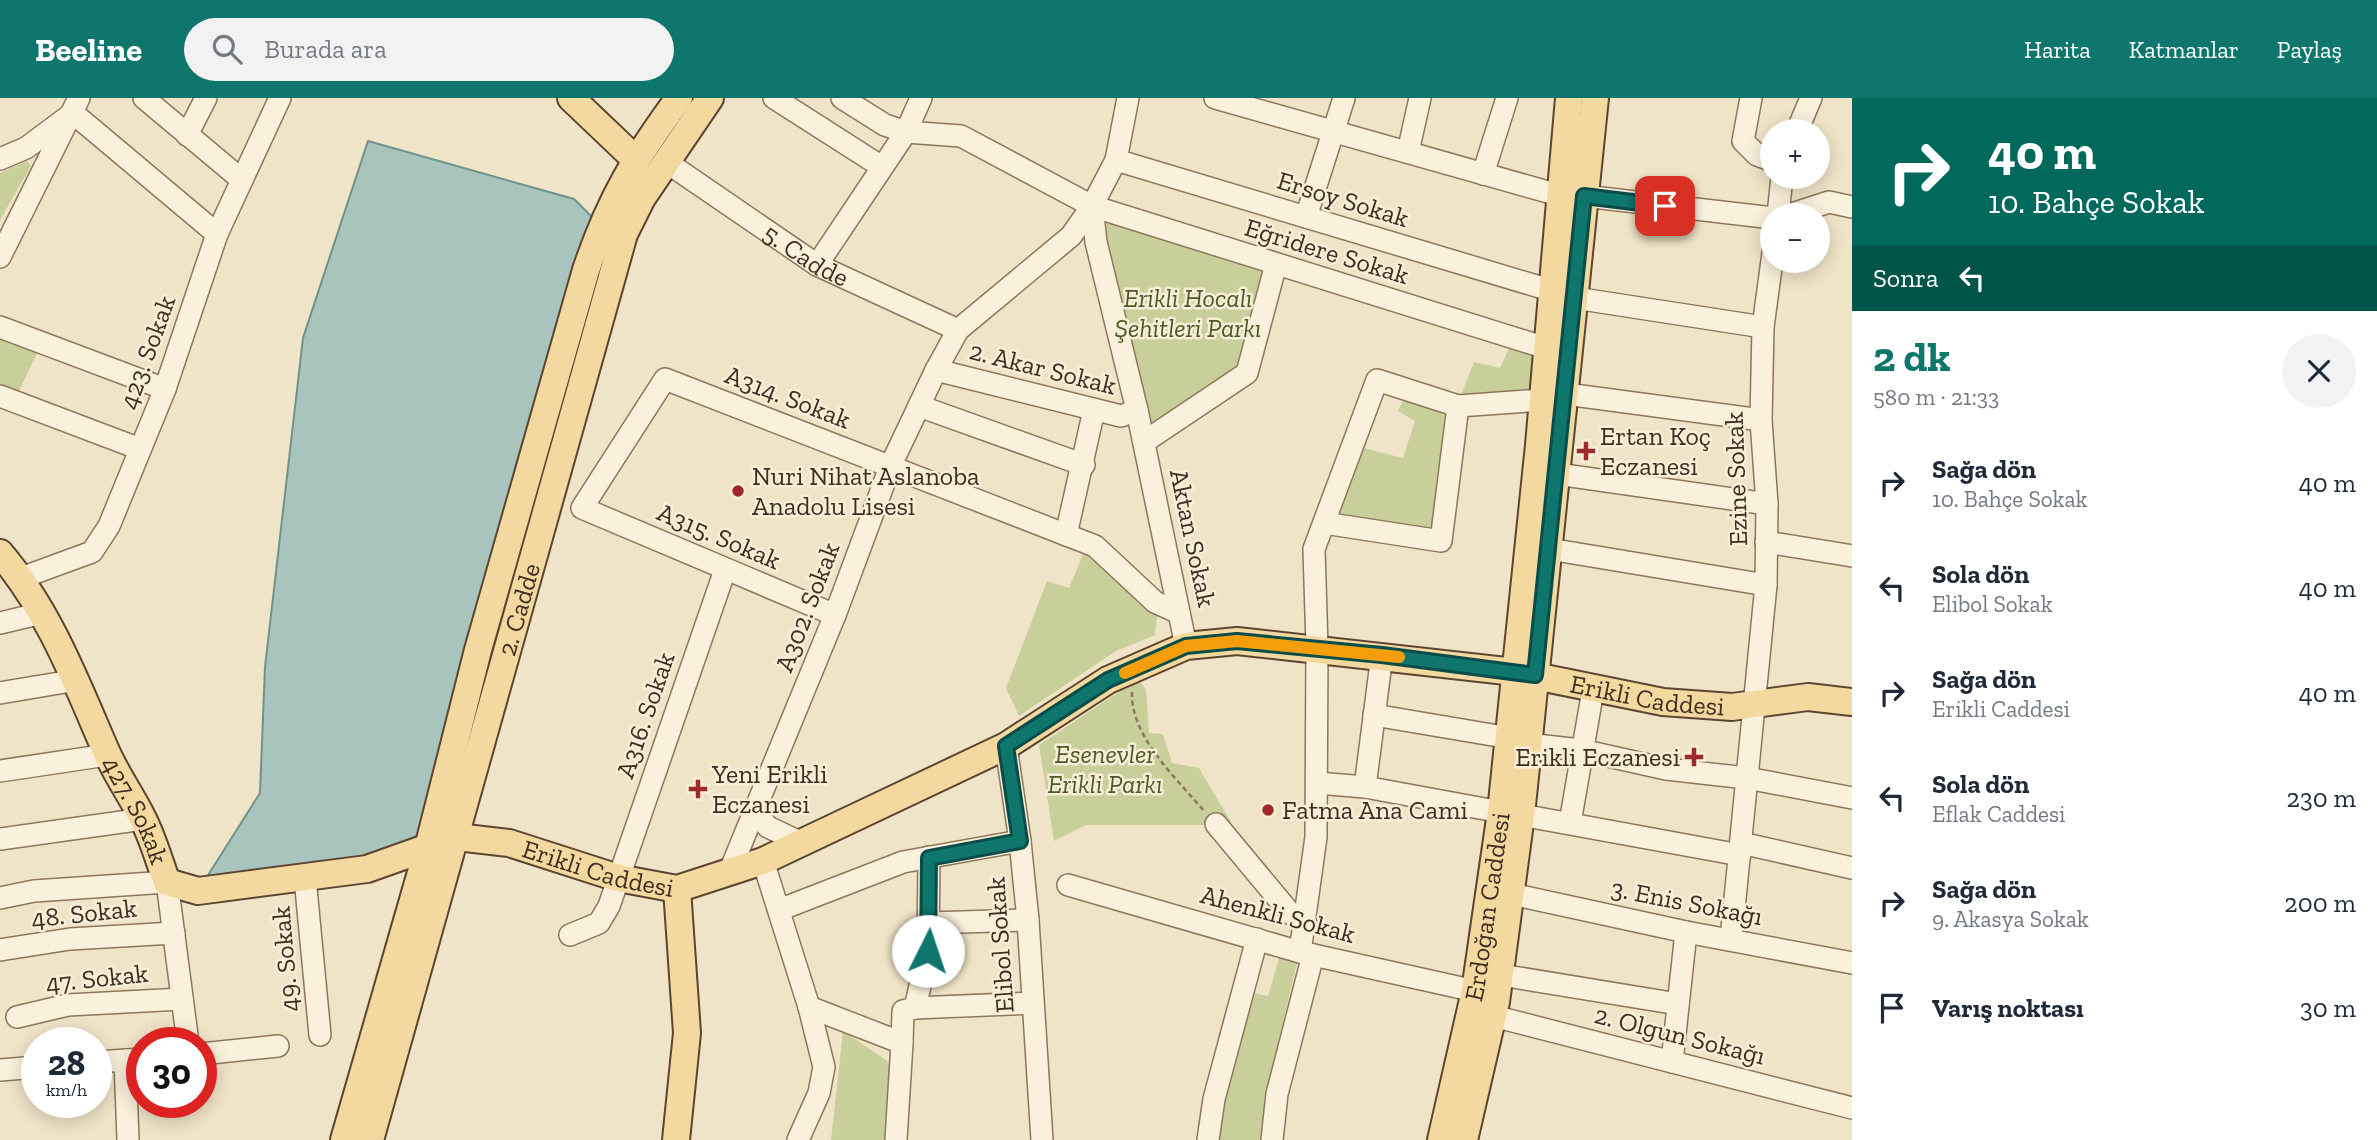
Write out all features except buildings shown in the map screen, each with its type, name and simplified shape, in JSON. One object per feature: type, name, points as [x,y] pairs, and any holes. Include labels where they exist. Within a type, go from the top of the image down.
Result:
[{"type":"main road","points":[[571,98],[635,159]]},
{"type":"main road","name":"2. Cadde","points":[[344,1140],[428,848],[478,650],[586,270],[603,218],[635,159],[679,98]]},
{"type":"main road","name":"2. Cadde","points":[[370,1140],[624,233],[665,161],[710,98]]},
{"type":"main road","points":[[1569,98],[1573,196]]},
{"type":"main road","points":[[1525,674],[1573,196],[1595,98]]},
{"type":"main road","points":[[1525,674],[1549,549],[1557,474],[1554,397],[1546,348],[1564,294]]},
{"type":"main road","name":"427. Sokak","points":[[0,553],[21,578],[77,680],[107,755],[143,819],[167,882],[198,891],[367,869],[457,837]]},
{"type":"main road","name":"Erikli Caddesi","points":[[457,837],[509,843],[618,878],[677,889],[763,861],[1006,746],[1108,680],[1186,646],[1237,641],[1382,655],[1525,674],[1593,690],[1707,706],[1808,697],[1852,702]]},
{"type":"main road","name":"Erdoğan Caddesi","points":[[1464,1140],[1501,975],[1511,894],[1511,814],[1525,674]]},
{"type":"main road","name":"Erdoğan Caddesi","points":[[1441,1140],[1511,814]]},
{"type":"main road","points":[[676,1140],[687,1033],[677,889]]},
{"type":"street","points":[[144,98],[242,180]]},
{"type":"street","points":[[187,135],[206,98]]},
{"type":"street","name":"423. Sokak","points":[[21,578],[92,552],[109,526],[165,389],[217,233],[280,98]]},
{"type":"street","points":[[774,98],[883,167]]},
{"type":"street","name":"Eğridere Sokak","points":[[842,98],[885,125],[906,132],[961,136],[1092,206],[1546,348]]},
{"type":"street","points":[[817,265],[906,132],[921,98]]},
{"type":"street","name":"A302. Sokak","points":[[729,873],[835,615],[890,467],[936,370],[958,330],[1071,236],[1092,206],[1116,160],[1128,98]]},
{"type":"street","points":[[1215,98],[1258,104],[1333,131],[1483,174],[1573,196],[1760,217]]},
{"type":"street","points":[[1306,217],[1344,98]]},
{"type":"street","points":[[1408,152],[1420,98]]},
{"type":"street","points":[[1483,174],[1507,98]]},
{"type":"street","points":[[1751,98],[1743,141],[1760,156]]},
{"type":"street","points":[[1802,119],[1811,98]]},
{"type":"street","points":[[0,159],[26,148],[76,106]]},
{"type":"street","points":[[76,106],[217,233]]},
{"type":"street","points":[[0,257],[76,106]]},
{"type":"street","name":"Ersoy Sokak","points":[[1116,160],[1564,294],[1763,327]]},
{"type":"street","name":"5. Cadde","points":[[665,161],[817,265],[958,330]]},
{"type":"street","points":[[1826,203],[1852,207]]},
{"type":"street","name":"Aktan Sokak","points":[[1092,206],[1096,242],[1138,410],[1186,646]]},
{"type":"street","name":"Aktan Sokak","points":[[1144,442],[1247,373],[1276,264]]},
{"type":"street","name":"Ezine Sokak","points":[[1731,939],[1766,585],[1767,504],[1761,420],[1763,327],[1770,273]]},
{"type":"street","points":[[0,327],[165,389]]},
{"type":"street","name":"2. Akar Sokak","points":[[936,370],[1121,416],[1138,410]]},
{"type":"street","name":"A314. Sokak","points":[[582,508],[665,379],[1095,546],[1155,603],[1179,613]]},
{"type":"street","points":[[1272,1140],[1277,1094],[1306,953],[1306,922],[1315,837],[1317,648],[1314,549],[1377,380],[1458,406],[1554,397],[1761,420]]},
{"type":"street","points":[[0,396],[140,449]]},
{"type":"street","points":[[919,406],[1084,465]]},
{"type":"street","points":[[1324,523],[1441,541],[1458,406]]},
{"type":"street","points":[[1066,535],[1084,465],[1094,410]]},
{"type":"street","points":[[1557,474],[1767,504]]},
{"type":"street","name":"A315. Sokak","points":[[582,508],[835,615]]},
{"type":"street","points":[[1766,542],[1852,556]]},
{"type":"street","points":[[1549,549],[1766,585]]},
{"type":"street","name":"A316. Sokak","points":[[570,935],[599,923],[618,878],[725,570]]},
{"type":"street","points":[[0,623],[42,613]]},
{"type":"street","points":[[1365,787],[1382,655]]},
{"type":"street","points":[[0,693],[77,680]]},
{"type":"street","points":[[1570,823],[1593,690]]},
{"type":"street","points":[[1374,715],[1581,750],[1666,769],[1748,778],[1852,798]]},
{"type":"street","name":"Elibol Sokak","points":[[1006,746],[1028,920],[1042,1140]]},
{"type":"street","points":[[0,771],[107,755]]},
{"type":"street","points":[[1317,783],[1365,787],[1511,814],[1852,867]]},
{"type":"street","points":[[754,811],[768,827],[802,843]]},
{"type":"street","points":[[0,839],[143,819]]},
{"type":"street","points":[[1216,824],[1290,914],[1306,922]]},
{"type":"street","points":[[779,910],[903,862],[1020,841]]},
{"type":"street","points":[[915,1008],[923,980],[930,923],[929,858]]},
{"type":"street","points":[[763,861],[809,1007],[824,1067],[819,1093],[798,1140]]},
{"type":"street","name":"49. Sokak","points":[[305,878],[320,1035]]},
{"type":"street","points":[[0,898],[34,891],[167,882]]},
{"type":"street","name":"47. Sokak","points":[[167,882],[186,1027]]},
{"type":"street","name":"Ahenkli Sokak","points":[[1068,885],[1306,953],[1475,991]]},
{"type":"street","name":"3. Enis Sokağı","points":[[1511,894],[1686,932],[1852,962]]},
{"type":"street","points":[[930,923],[1028,920]]},
{"type":"street","points":[[1672,1062],[1686,932]]},
{"type":"street","name":"48. Sokak","points":[[0,950],[69,939],[174,933]]},
{"type":"street","points":[[1208,1140],[1214,1099],[1256,939]]},
{"type":"street","points":[[1501,975],[1678,1004]]},
{"type":"street","name":"47. Sokak","points":[[17,1017],[68,1005],[182,999]]},
{"type":"street","points":[[896,1140],[904,1011],[915,1008],[1033,1003]]},
{"type":"street","points":[[809,1007],[902,1043]]},
{"type":"street","name":"2. Olgun Sokağı","points":[[1493,1016],[1852,1108]]},
{"type":"street","points":[[217,1052],[278,1046]]},
{"type":"street","points":[[0,1070],[21,1068]]},
{"type":"street","points":[[128,1140],[129,1118]]},
{"type":"path","points":[[1134,669],[1131,707],[1137,729],[1216,824]]},
{"type":"green space","points":[[27,161],[31,166],[0,220],[0,173]]},
{"type":"green space","name":"Erikli Hocalı Şehitleri Parkı","points":[[1109,221],[1264,269],[1241,365],[1147,426],[1104,229]]},
{"type":"green space","points":[[0,334],[39,349],[18,393],[0,386]]},
{"type":"green space","points":[[1509,348],[1534,357],[1533,390],[1461,395],[1474,362],[1500,368]]},
{"type":"green space","points":[[1406,395],[1444,415],[1443,456],[1433,526],[1428,534],[1342,521],[1333,512],[1359,447],[1403,458],[1415,421],[1398,411]]},
{"type":"green space","points":[[1084,552],[1157,616],[1155,635],[1116,651],[1019,716],[1006,688],[1047,581],[1069,588]]},
{"type":"green space","name":"Esenevler Erikli Parkı","points":[[1138,679],[1146,690],[1149,733],[1163,734],[1172,763],[1199,768],[1231,822],[1210,825],[1086,825],[1054,841],[1039,745]]},
{"type":"green space","points":[[1280,955],[1298,959],[1265,1098],[1262,1140],[1215,1140],[1248,992],[1268,996]]},
{"type":"green space","points":[[843,1031],[886,1060],[893,1069],[890,1140],[831,1140]]},
{"type":"water","points":[[368,141],[574,199],[601,226],[428,848],[198,891],[260,793],[265,667],[303,338]]},
{"type":"slow traffic","points":[[1125,673],[1186,646],[1237,641],[1399,657]]},
{"type":"place","name":"Ertan Koç Eczanesi","points":[[1586,451]]},
{"type":"place","name":"Nuri Nihat Aslanoba Anadolu Lisesi","points":[[738,491]]},
{"type":"place","name":"Erikli Eczanesi","points":[[1694,757]]},
{"type":"place","name":"Yeni Erikli Eczanesi","points":[[698,789]]},
{"type":"place","name":"Fatma Ana Cami","points":[[1268,810]]},
{"type":"route","points":[[928,951],[929,858],[1020,841],[1006,746],[1108,680],[1186,646],[1237,641],[1382,655],[1535,675],[1566,394],[1584,196],[1665,206]]}]
